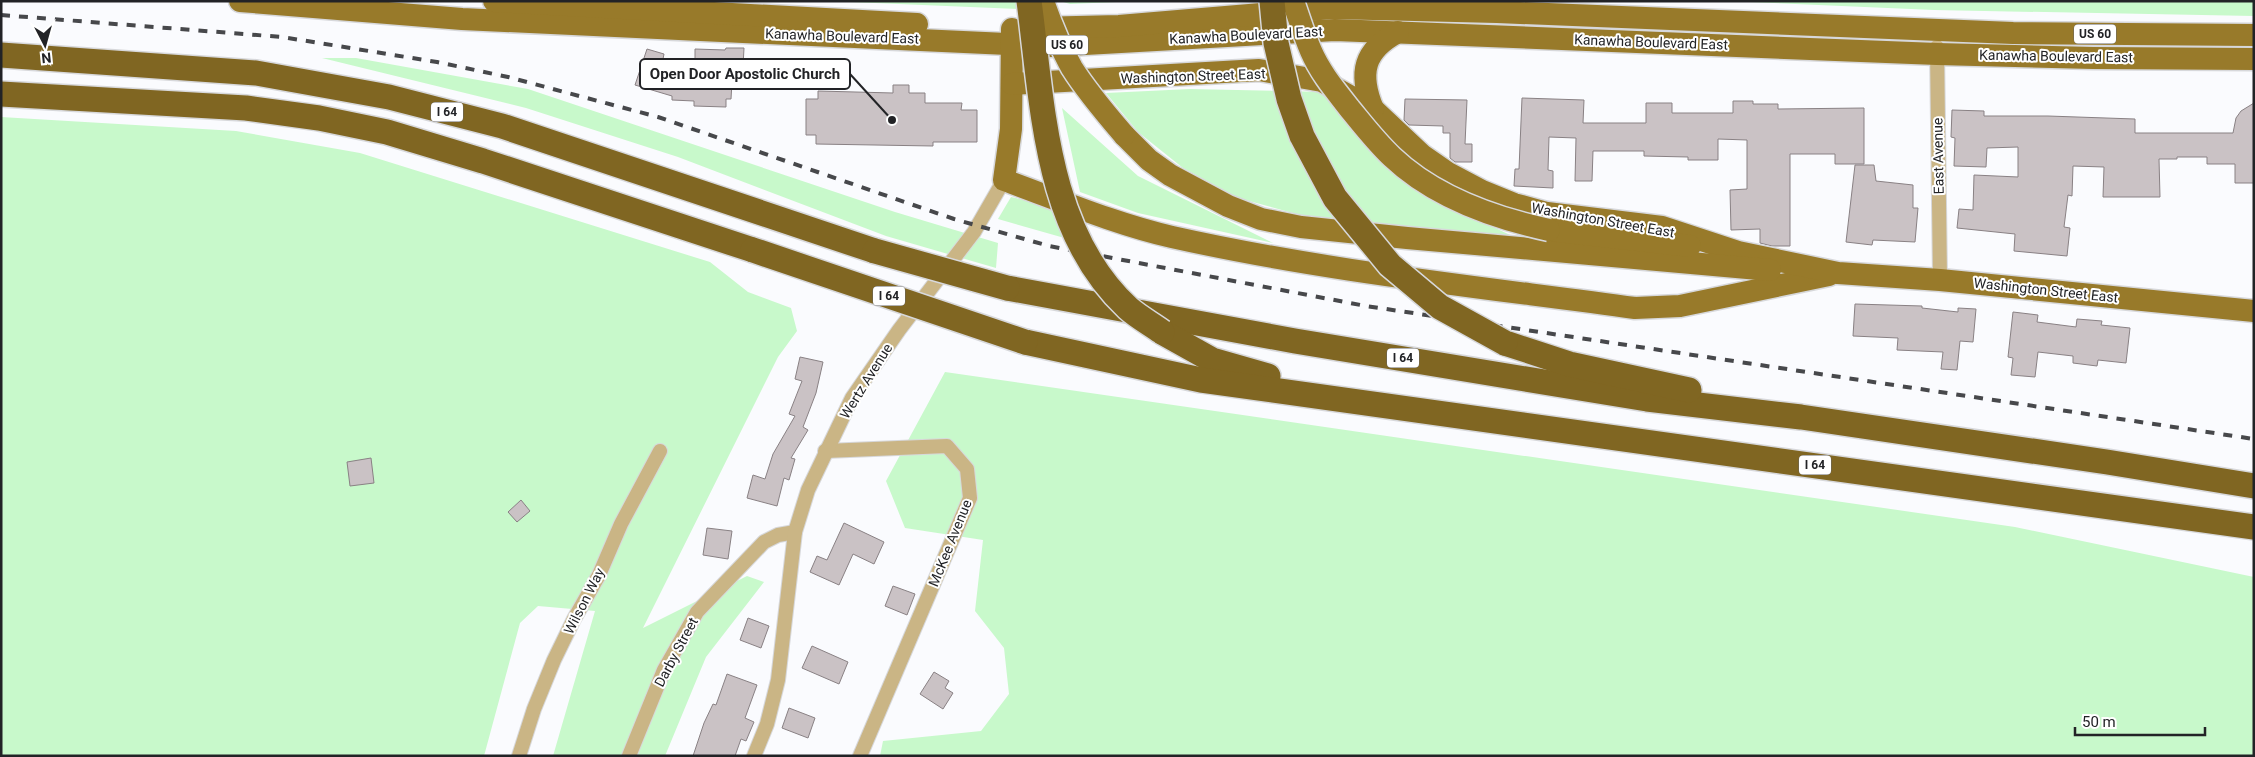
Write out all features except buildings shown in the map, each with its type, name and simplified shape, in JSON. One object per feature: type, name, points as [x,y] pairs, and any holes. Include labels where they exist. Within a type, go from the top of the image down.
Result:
[{"type":"highway","points":[[1029,1],[1045,120],[1059,191],[1078,240],[1102,279],[1129,308],[1162,332],[1212,360],[1279,380],[1375,404]]},
{"type":"highway","points":[[1272,1],[1276,43],[1288,100],[1302,136],[1335,198],[1397,271],[1440,307],[1505,343],[1569,364],[1801,417]]},
{"type":"highway","name":"I 64","points":[[1,55],[256,73],[388,97],[502,126],[875,251],[1007,288],[1295,342],[1417,360],[1647,400],[1801,417],[2107,462],[2254,486]]},
{"type":"highway","name":"I 64","points":[[1,94],[246,108],[318,118],[387,132],[483,161],[1025,342],[1200,380],[2254,527]]},
{"type":"main road","name":"Kanawha Boulevard East","points":[[240,1],[501,21],[1012,36],[1332,8],[1497,12],[1936,31],[2254,35]]},
{"type":"main road","name":"Kanawha Boulevard East","points":[[494,1],[1012,36],[1050,46],[1334,30],[1937,54],[2093,58],[2254,59]]},
{"type":"main road","points":[[1043,1],[1056,37],[1073,69],[1096,102],[1124,135],[1149,160],[1196,191],[1228,206],[1261,218],[1301,227],[1723,267],[1838,273]]},
{"type":"main road","points":[[1293,1],[1312,52],[1325,77],[1367,130],[1393,158],[1420,178],[1453,198],[1516,223],[1549,230],[1738,252]]},
{"type":"main road","points":[[1373,109],[1367,94],[1367,65],[1375,48],[1383,40],[1398,32]]},
{"type":"main road","name":"Wertz Avenue","points":[[1004,180],[1010,148],[1012,36]]},
{"type":"main road","name":"Washington Street East","points":[[1012,84],[1259,70],[1322,81],[1373,109],[1422,155],[1448,173],[1482,191],[1514,204],[1547,213],[1662,227],[1738,252],[1838,273],[1940,280],[2254,311]]},
{"type":"main road","name":"Washington Street East","points":[[1004,180],[1114,220],[1171,237],[1294,261],[1635,308],[1680,306],[1838,273]]},
{"type":"street","name":"East Avenue","points":[[1936,31],[1940,280]]},
{"type":"street","name":"Wertz Avenue","points":[[754,756],[767,724],[778,680],[795,532],[808,490],[852,398],[899,330],[974,232],[1004,180]]},
{"type":"street","name":"McKee Avenue","points":[[825,451],[947,446],[967,468],[970,498],[860,756]]},
{"type":"street","name":"Wilson Way","points":[[519,756],[534,709],[554,660],[599,575],[621,524],[660,451]]},
{"type":"street","name":"Darby Street","points":[[629,756],[664,670],[697,612],[764,542],[778,535],[795,532]]},
{"type":"green space","points":[[827,1],[1019,1],[1021,9]]},
{"type":"green space","points":[[1060,1],[1139,1],[1070,4]]},
{"type":"green space","points":[[1726,1],[2254,1],[2254,16],[1934,10]]},
{"type":"green space","points":[[322,58],[356,58],[528,89],[895,212],[998,243],[996,268],[886,236],[678,157],[526,108]]},
{"type":"green space","points":[[1190,89],[1325,92],[1421,193],[1525,242],[1329,223],[1238,198],[1183,168],[1138,132],[1106,93]]},
{"type":"green space","points":[[1062,108],[1138,176],[1273,243],[1138,213],[1080,192]]},
{"type":"green space","points":[[1,117],[236,131],[360,153],[710,262],[748,292],[791,308],[797,331],[778,357],[643,628],[747,576],[764,582],[706,657],[665,756],[553,756],[595,611],[538,606],[520,623],[484,756],[1,756]]},
{"type":"green space","points":[[1011,197],[1059,208],[1068,239],[998,219]]},
{"type":"green space","points":[[945,372],[2015,527],[2254,577],[2254,756],[880,756],[883,741],[981,731],[1009,694],[1004,648],[975,611],[983,540],[905,528],[886,481]]},
{"type":"railway","points":[[1,15],[282,37],[437,62],[508,77],[658,117],[954,219],[1049,246],[1366,306],[2254,439]]},
{"type":"place","name":"Open Door Apostolic Church","points":[[892,120]]}]
